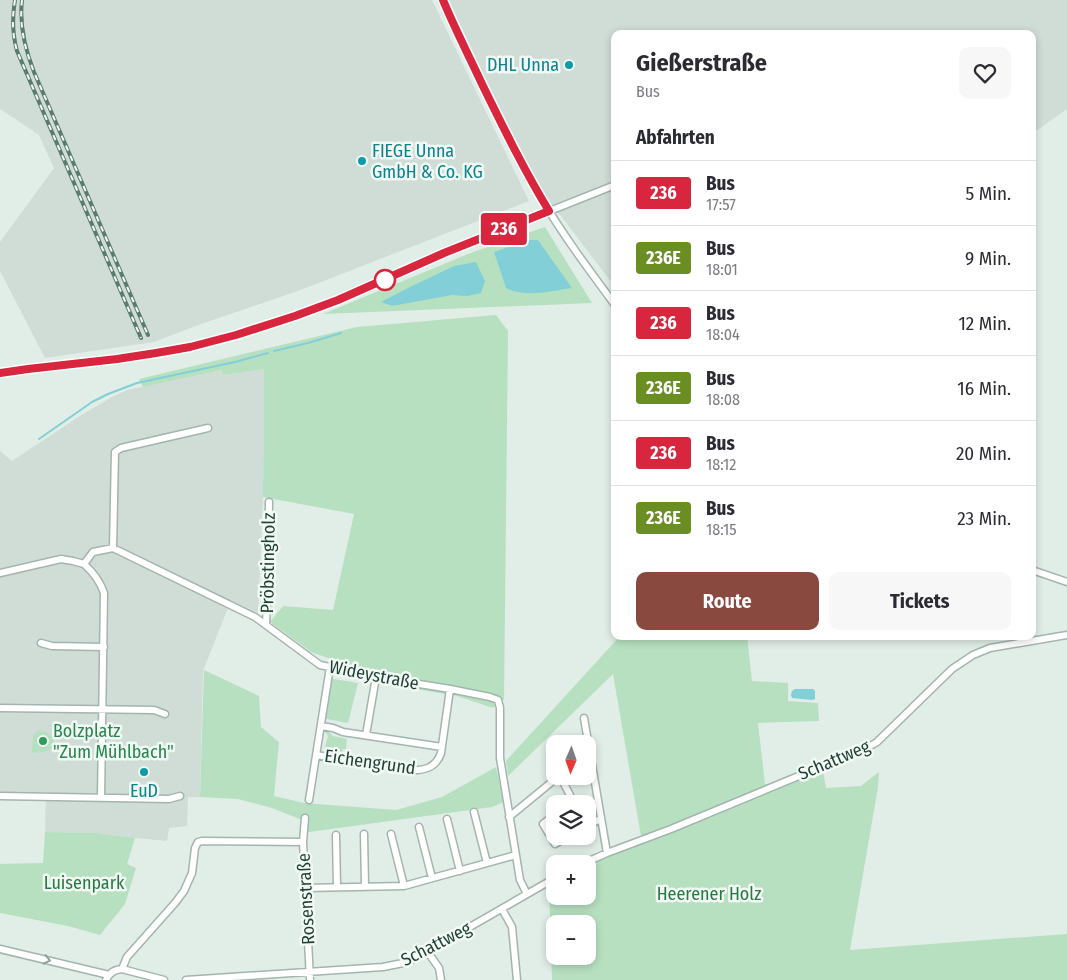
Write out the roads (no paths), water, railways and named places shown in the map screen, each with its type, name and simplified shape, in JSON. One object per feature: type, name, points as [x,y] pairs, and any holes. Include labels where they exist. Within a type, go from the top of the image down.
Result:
[{"type":"street","points":[[443,0],[522,164],[549,211],[611,299]]},
{"type":"street","points":[[0,373],[140,356],[190,347],[240,334],[338,300],[444,253],[611,187]]},
{"type":"street","points":[[84,564],[94,552],[113,548],[115,452],[121,448],[208,428]]},
{"type":"street","name":"Pröbstingholz","points":[[266,625],[269,502]]},
{"type":"street","name":"Wideystraße","points":[[113,548],[255,618],[320,665],[376,677],[450,689],[498,700],[500,708],[500,758],[520,880],[527,894]]},
{"type":"street","points":[[0,573],[61,559],[84,564],[99,580],[104,593],[101,798]]},
{"type":"street","points":[[1036,571],[1067,582]]},
{"type":"street","name":"Schattweg","points":[[596,858],[862,751],[877,742],[952,669],[973,655],[990,648],[1067,635]]},
{"type":"street","points":[[41,643],[52,646],[104,647]]},
{"type":"street","points":[[309,800],[330,667]]},
{"type":"street","name":"Eichengrund","points":[[366,736],[376,677]]},
{"type":"street","name":"Eichengrund","points":[[316,755],[416,771],[430,768],[439,760],[450,689]]},
{"type":"street","points":[[0,708],[154,710],[165,714]]},
{"type":"street","points":[[584,718],[586,735]]},
{"type":"street","name":"Eichengrund","points":[[321,726],[343,732],[442,748]]},
{"type":"street","points":[[509,817],[548,785]]},
{"type":"street","points":[[594,785],[607,853]]},
{"type":"street","points":[[0,796],[169,799],[180,796]]},
{"type":"street","points":[[474,812],[487,863]]},
{"type":"street","name":"Rosenstraße","points":[[305,818],[305,888],[310,980]]},
{"type":"street","points":[[447,819],[460,871]]},
{"type":"street","points":[[596,821],[600,819]]},
{"type":"street","points":[[419,828],[432,878]]},
{"type":"street","points":[[364,834],[365,886]]},
{"type":"street","points":[[391,834],[404,886]]},
{"type":"street","points":[[336,835],[337,886]]},
{"type":"street","points":[[122,969],[127,957],[175,903],[184,890],[192,873],[195,848],[198,842],[304,842]]},
{"type":"street","points":[[305,888],[404,886],[516,855]]},
{"type":"street","name":"Schattweg","points":[[186,980],[395,965],[416,958],[546,883]]},
{"type":"street","points":[[502,909],[512,927],[517,980]]},
{"type":"street","points":[[0,949],[108,977],[116,970],[122,969],[164,980]]},
{"type":"street","points":[[427,951],[439,968],[441,980]]},
{"type":"water","points":[[529,240],[538,240],[572,288],[522,293],[506,288],[494,252]]},
{"type":"water","points":[[476,262],[485,281],[481,293],[467,296],[452,295],[392,306],[381,302],[454,266]]},
{"type":"water","points":[[795,689],[813,689],[815,691],[815,699],[792,698],[792,691]]},
{"type":"waterway","points":[[274,351],[341,333]]},
{"type":"waterway","points":[[39,439],[92,402],[137,383],[268,353]]},
{"type":"railway","points":[[15,0],[13,26],[17,51],[141,338]]},
{"type":"railway","points":[[22,0],[21,19],[23,37],[34,72],[148,335]]},
{"type":"place","name":"DHL Unna","points":[[569,65]]},
{"type":"place","name":"FIEGE Unna GmbH & Co. KG","points":[[362,161]]},
{"type":"place","name":"Bolzplatz \"Zum Mühlbach\"","points":[[43,741]]},
{"type":"place","name":"EuD","points":[[144,772]]},
{"type":"park label","name":"Luisenpark","points":[[84,883]]},
{"type":"park label","name":"Heerener Holz","points":[[709,894]]}]
